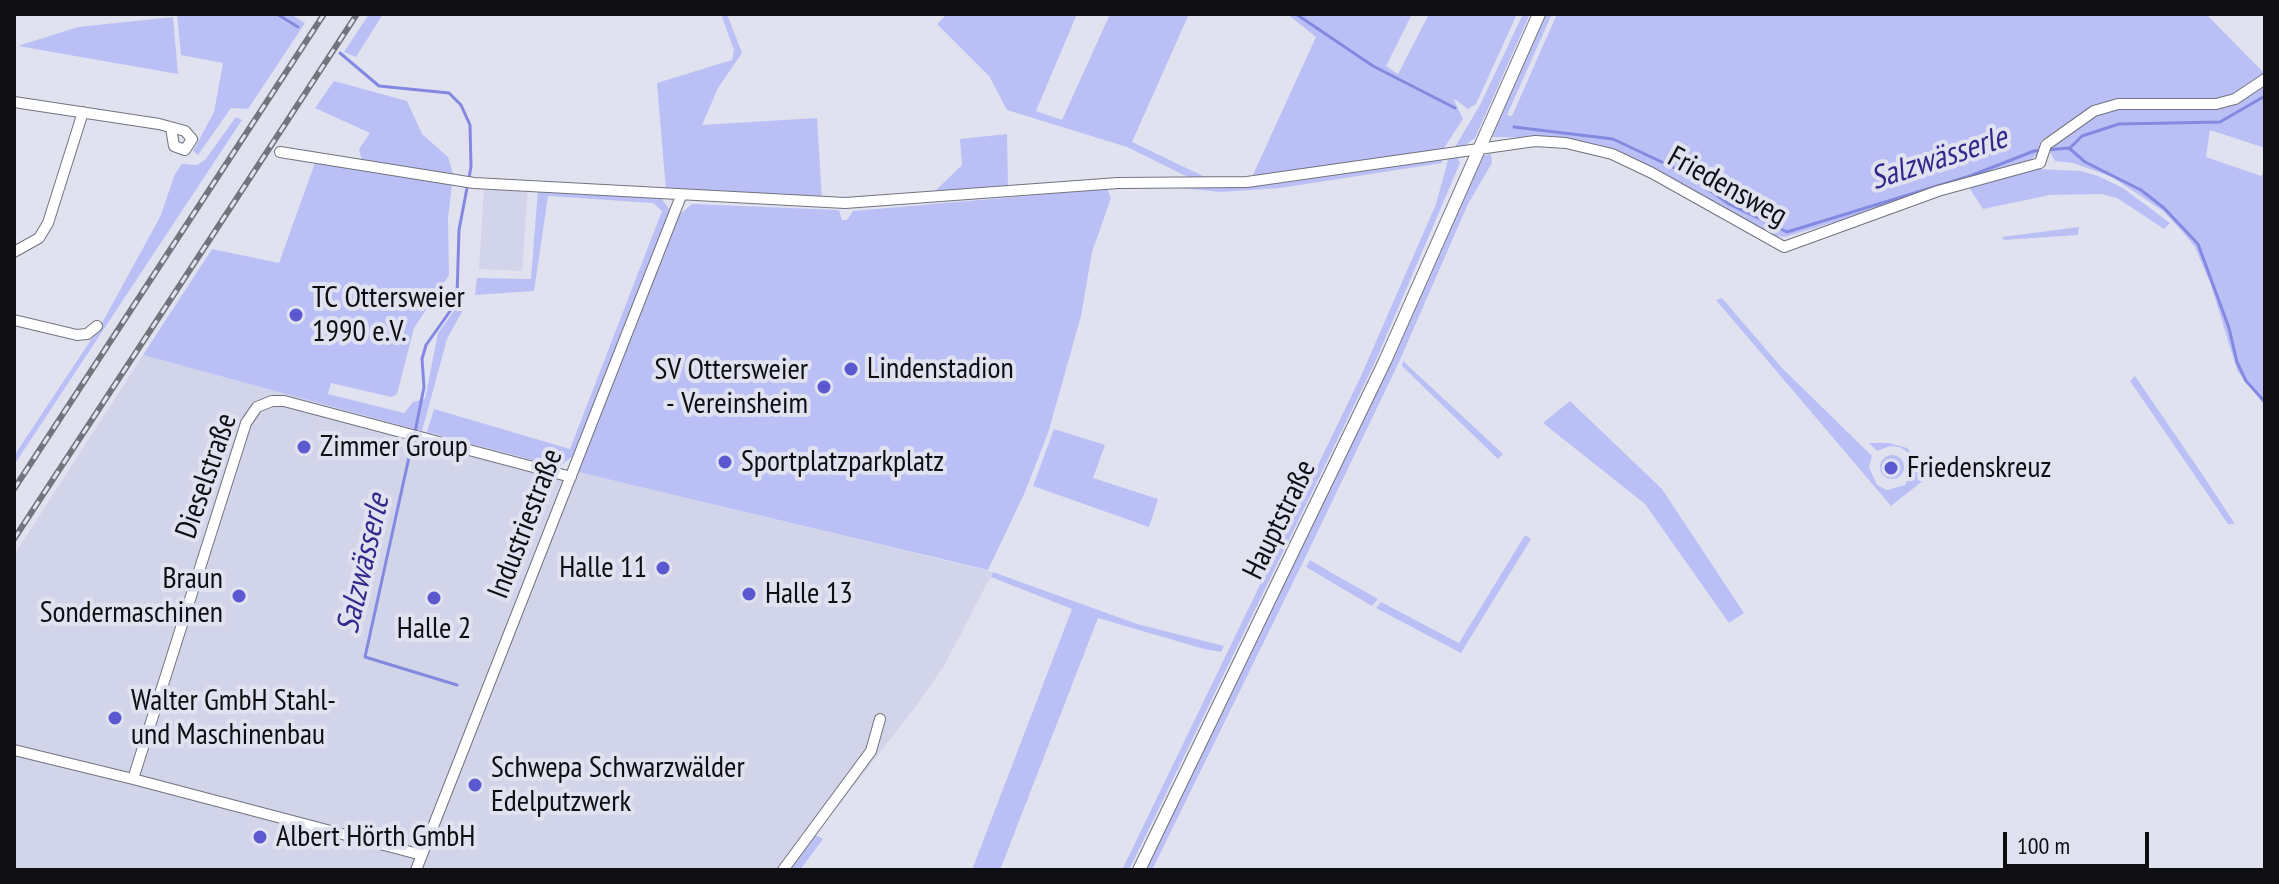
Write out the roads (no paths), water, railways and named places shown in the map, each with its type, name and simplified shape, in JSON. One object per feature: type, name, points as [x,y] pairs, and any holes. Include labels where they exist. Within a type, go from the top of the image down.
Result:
[{"type":"street","name":"Hauptstraße","points":[[1139,870],[1385,361],[1476,149],[1539,14]]},
{"type":"street","name":"Friedensweg","points":[[280,152],[474,183],[845,203],[1118,183],[1201,185],[1288,178],[1535,141],[1566,143],[1612,154],[1784,247],[1938,191],[2040,163],[2046,145],[2094,111],[2118,104],[2216,104],[2235,99],[2265,79]]},
{"type":"street","points":[[14,102],[171,128]]},
{"type":"street","points":[[14,252],[39,238],[48,223],[83,112]]},
{"type":"street","name":"Industriestraße","points":[[416,870],[681,196]]},
{"type":"street","points":[[14,320],[77,335],[87,334],[97,326]]},
{"type":"street","name":"Dieselstraße","points":[[133,779],[173,644],[198,583],[252,412],[263,404],[278,400],[571,477]]},
{"type":"street","points":[[783,870],[871,751],[880,719]]},
{"type":"street","points":[[14,750],[422,855]]},
{"type":"waterway","name":"Salzwässerle","points":[[277,14],[298,27]]},
{"type":"waterway","name":"Salzwässerle","points":[[1296,14],[1373,66],[1455,108]]},
{"type":"waterway","name":"Salzwässerle","points":[[340,53],[379,86],[449,93],[461,105],[470,125],[471,167],[459,230],[457,296],[453,307],[426,345],[422,359],[424,387],[415,432]]},
{"type":"waterway","points":[[2071,147],[2082,136],[2119,124],[2220,122],[2265,96]]},
{"type":"waterway","name":"Salzwässerle","points":[[1514,127],[1613,139],[1685,173],[1729,204],[1787,232],[1970,176],[2034,151],[2069,148],[2085,162],[2141,190],[2164,208],[2198,244],[2229,328],[2237,362],[2246,381],[2265,402]]},
{"type":"waterway","name":"Salzwässerle","points":[[413,439],[365,657],[457,685]]},
{"type":"railway","points":[[14,489],[324,14]]},
{"type":"railway","points":[[14,539],[357,14]]},
{"type":"place","name":"TC Ottersweier 1990 e.V.","points":[[296,315]]},
{"type":"place","name":"Lindenstadion","points":[[851,369]]},
{"type":"place","name":"SV Ottersweier - Vereinsheim","points":[[824,387]]},
{"type":"place","name":"Zimmer Group","points":[[304,447]]},
{"type":"place","name":"Sportplatzparkplatz","points":[[725,462]]},
{"type":"place","name":"Friedenskreuz","points":[[1891,468]]},
{"type":"place","name":"Halle 11","points":[[663,568]]},
{"type":"place","name":"Halle 13","points":[[749,594]]},
{"type":"place","name":"Braun Sondermaschinen","points":[[239,596]]},
{"type":"place","name":"Halle 2","points":[[434,598]]},
{"type":"place","name":"Walter GmbH Stahl- und Maschinenbau","points":[[115,718]]},
{"type":"place","name":"Schwepa Schwarzwälder Edelputzwerk","points":[[475,785]]},
{"type":"place","name":"Albert Hörth GmbH","points":[[260,837]]}]
